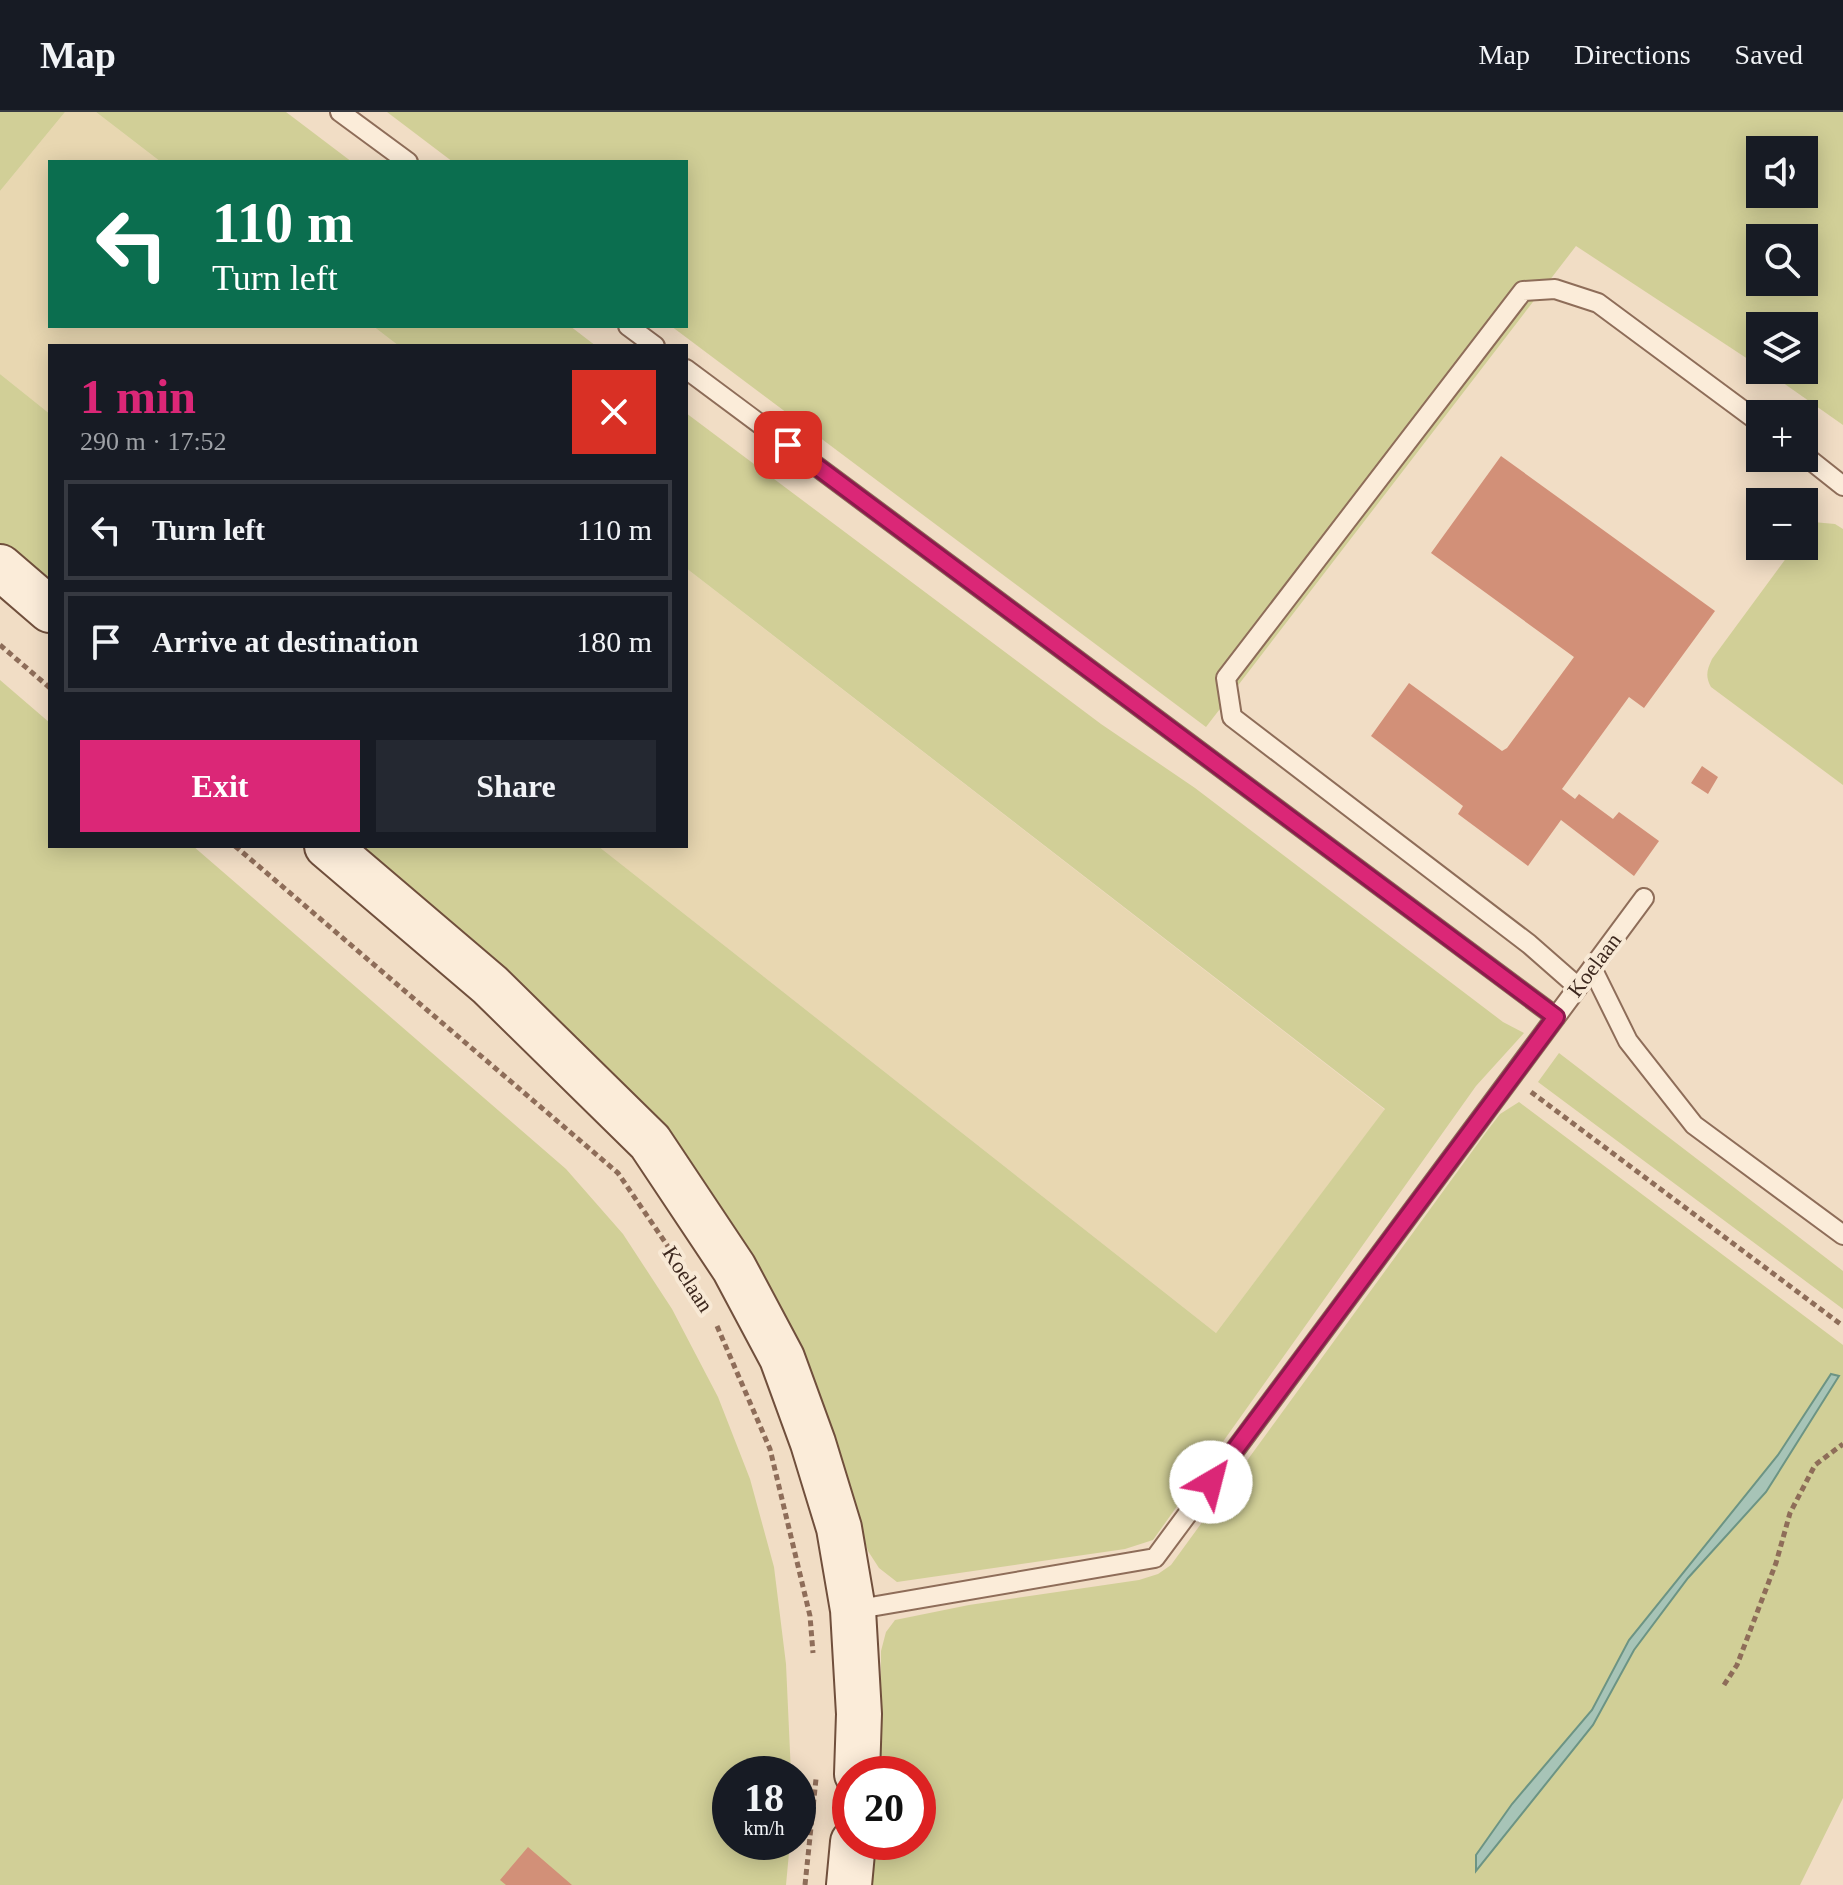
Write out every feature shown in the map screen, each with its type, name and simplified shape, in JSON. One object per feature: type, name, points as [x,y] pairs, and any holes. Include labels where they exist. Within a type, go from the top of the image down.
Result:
[{"type":"street","points":[[0,567],[48,608]]},
{"type":"street","name":"Koelaan","points":[[329,848],[490,985],[650,1142],[734,1268],[782,1358],[839,1528],[853,1610],[859,1714],[843,1756]]},
{"type":"street","points":[[849,1885],[851,1860]]},
{"type":"lane","points":[[340,112],[405,160]]},
{"type":"lane","points":[[1578,987],[1529,944],[1232,717],[1226,678],[1523,291],[1555,289],[1598,303],[1746,413]]},
{"type":"lane","points":[[631,328],[652,344]]},
{"type":"lane","points":[[688,370],[1556,1017]]},
{"type":"lane","points":[[1818,466],[1843,486]]},
{"type":"lane","name":"Koelaan","points":[[853,1610],[1155,1558],[1644,898]]},
{"type":"lane","points":[[1592,968],[1628,1041],[1694,1125],[1843,1235]]},
{"type":"path","points":[[0,645],[48,686]]},
{"type":"path","name":"Koelaan","points":[[237,848],[618,1173],[692,1281]]},
{"type":"path","points":[[1511,1077],[1843,1326]]},
{"type":"path","name":"Koelaan","points":[[714,1320],[770,1449],[810,1616],[813,1661]]},
{"type":"path","points":[[1724,1685],[1742,1650],[1776,1563],[1790,1513],[1815,1465],[1843,1444]]},
{"type":"path","points":[[805,1885],[832,1788]]},
{"type":"shaded area","points":[[0,112],[65,112],[0,191]]},
{"type":"shaded area","points":[[65,112],[96,112],[158,160],[48,160],[48,328],[376,328],[396,344],[48,344],[48,412],[0,374],[0,191]]},
{"type":"shaded area","points":[[96,112],[286,112],[349,160],[158,160]]},
{"type":"shaded area","points":[[387,112],[1843,112],[1843,425],[1818,407],[1818,400],[1808,400],[1785,384],[1818,384],[1818,312],[1746,312],[1746,358],[1576,246],[1206,727],[674,328],[688,328],[688,160],[450,160]]},
{"type":"shaded area","points":[[376,328],[573,328],[593,344],[396,344]]},
{"type":"shaded area","points":[[0,374],[48,412],[48,587],[0,546]]},
{"type":"shaded area","points":[[688,414],[1101,724],[1195,788],[1503,1022],[1524,1033],[1476,1086],[1153,1540],[1125,1549],[897,1582],[879,1568],[868,1551],[845,1480],[730,1237],[355,848],[601,848],[1216,1333],[1385,1109],[688,570]]},
{"type":"shaded area","points":[[1818,522],[1835,524],[1843,529],[1843,785],[1711,687],[1707,676],[1712,659],[1785,560],[1818,560]]},
{"type":"shaded area","points":[[688,570],[1385,1110],[1216,1333],[601,848],[688,848]]},
{"type":"shaded area","points":[[0,680],[48,721],[48,848],[195,848],[566,1169],[623,1234],[672,1309],[718,1397],[750,1479],[774,1567],[786,1664],[790,1756],[712,1756],[712,1860],[788,1860],[786,1885],[0,1885]]},
{"type":"shaded area","points":[[1559,1053],[1843,1271],[1843,1309],[1538,1082]]},
{"type":"shaded area","points":[[1519,1102],[1843,1345],[1843,1798],[1800,1885],[868,1885],[871,1860],[936,1860],[936,1756],[880,1756],[881,1651],[886,1632],[895,1620],[969,1605],[1139,1580],[1158,1574],[1171,1565],[1500,1114]]},
{"type":"shaded area","points":[[1831,1374],[1839,1376],[1766,1492],[1688,1578],[1634,1650],[1593,1725],[1476,1871],[1476,1855],[1512,1804],[1592,1710],[1629,1640],[1778,1455]]},
{"type":"building","points":[[1501,456],[1715,611],[1644,708],[1629,697],[1562,789],[1575,799],[1579,794],[1613,819],[1619,812],[1659,841],[1634,876],[1561,820],[1528,866],[1458,814],[1463,806],[1371,736],[1409,683],[1502,751],[1574,657],[1431,553]]},
{"type":"building","points":[[1702,766],[1718,777],[1708,794],[1691,783]]},
{"type":"building","points":[[528,1847],[572,1885],[506,1885],[500,1880]]},
{"type":"route","points":[[788,445],[1556,1017],[1211,1482]]}]
